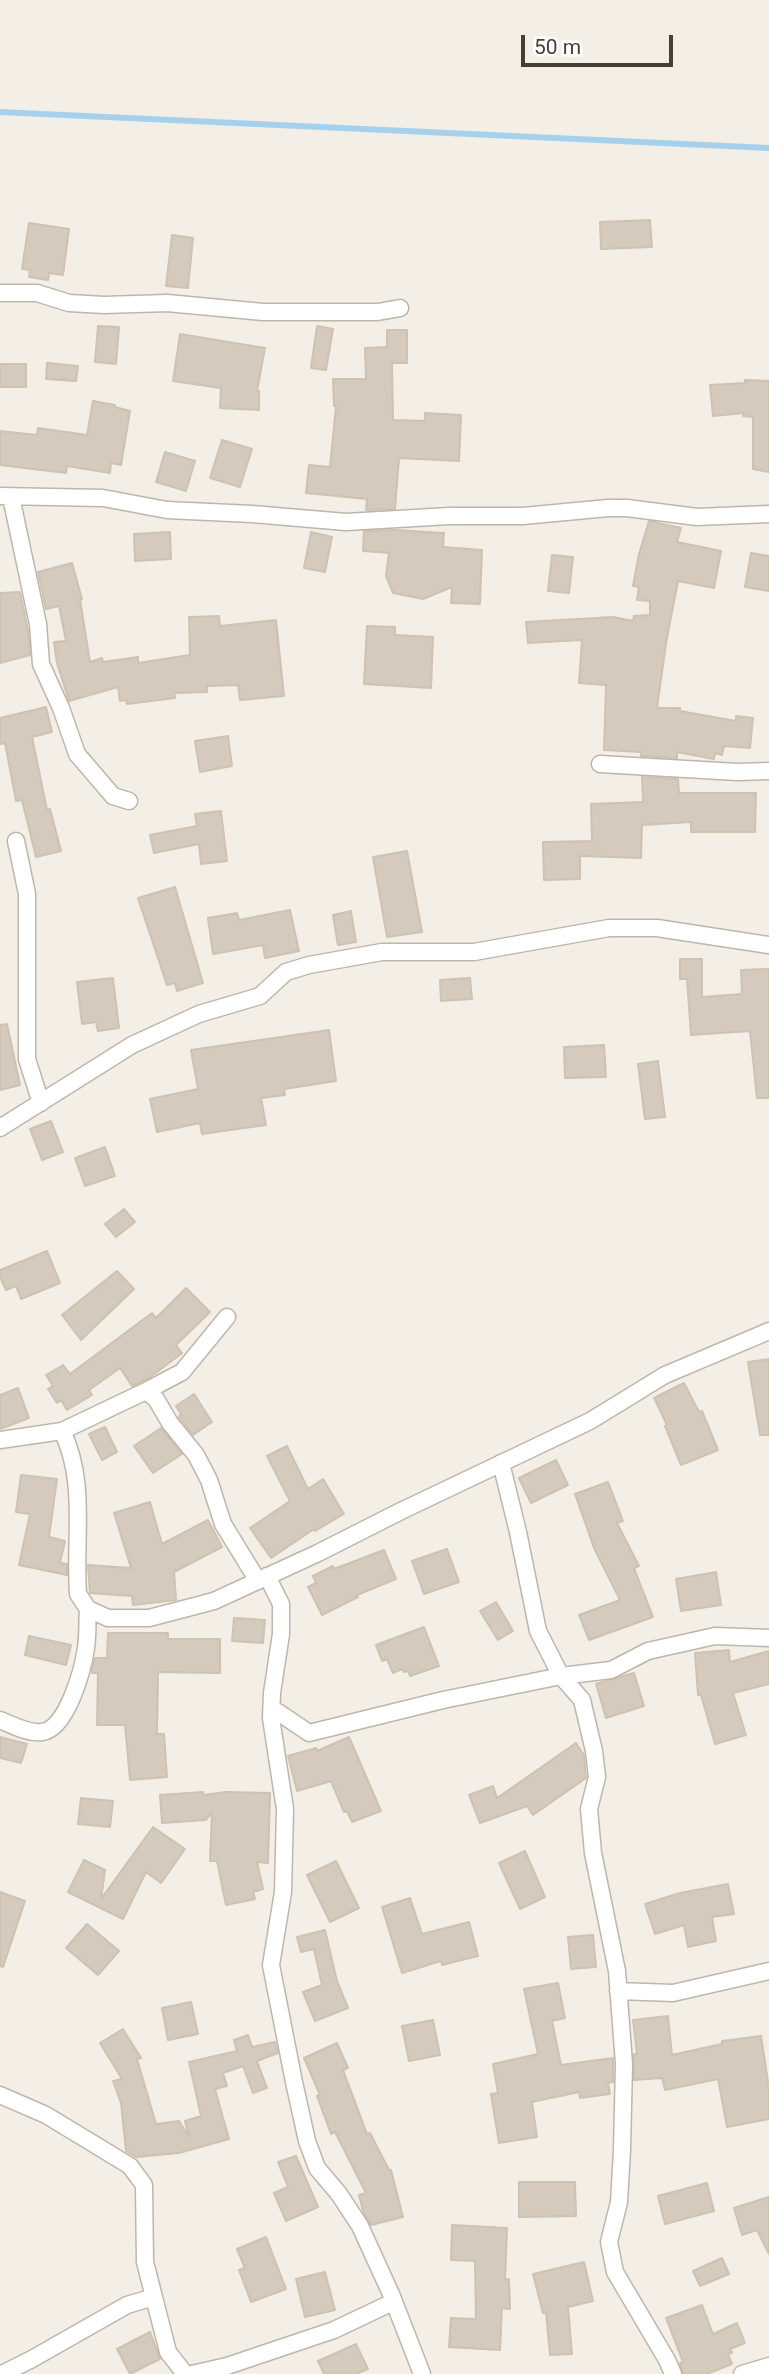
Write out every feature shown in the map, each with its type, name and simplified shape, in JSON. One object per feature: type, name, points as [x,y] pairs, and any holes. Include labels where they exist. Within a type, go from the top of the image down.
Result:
[{"type":"street","points":[[0,293],[37,293],[69,303],[167,303],[263,312],[378,312],[400,308]]},
{"type":"street","points":[[129,801],[113,796],[76,754],[61,708],[41,664],[38,624],[5,497],[103,498],[167,510],[346,522],[449,516],[523,516],[608,508],[698,517],[769,514]]},
{"type":"street","points":[[600,764],[737,772],[769,771]]},
{"type":"street","points":[[16,841],[27,894],[27,1059],[41,1103]]},
{"type":"street","points":[[0,1128],[132,1045],[199,1014],[260,996],[286,972],[309,965],[382,952],[474,952],[609,928],[657,928],[769,946]]},
{"type":"street","points":[[0,1440],[62,1431],[182,1372],[227,1317]]},
{"type":"street","points":[[62,1431],[71,1450],[77,1486],[78,1594],[88,1609],[107,1618],[149,1618],[214,1601],[590,1421],[666,1375],[769,1331]]},
{"type":"street","points":[[146,1391],[156,1398],[170,1423],[196,1455],[209,1480],[223,1524],[281,1604],[281,1634],[271,1718],[285,1809],[283,1892],[271,1965],[307,2141],[317,2168],[360,2225],[422,2374]]},
{"type":"street","points":[[501,1463],[538,1631],[561,1676],[582,1700],[594,1751],[597,1777],[589,1809],[592,1842],[617,1971],[624,2064],[619,2202],[609,2242],[615,2272],[673,2374]]},
{"type":"street","points":[[0,1720],[41,1733],[53,1729],[64,1716],[86,1648],[88,1609]]},
{"type":"street","points":[[271,1718],[278,1712],[309,1733],[443,1700],[561,1676],[611,1671],[648,1651],[715,1636],[769,1638]]},
{"type":"street","points":[[618,1991],[673,1993],[769,1971]]},
{"type":"street","points":[[0,2095],[46,2115],[130,2166],[144,2185],[145,2262],[168,2352],[185,2374]]},
{"type":"street","points":[[2,2374],[127,2305],[154,2297]]},
{"type":"street","points":[[192,2374],[334,2330],[393,2302]]},
{"type":"street","points":[[742,2374],[769,2366]]},
{"type":"building","points":[[650,220],[652,247],[601,249],[600,222]]},
{"type":"building","points":[[29,223],[69,229],[63,275],[49,273],[48,280],[29,277],[30,270],[22,269]]},
{"type":"building","points":[[172,235],[193,238],[188,288],[166,286]]},
{"type":"building","points":[[98,326],[119,327],[116,364],[95,362]]},
{"type":"building","points":[[317,326],[333,329],[326,370],[311,368]]},
{"type":"building","points":[[387,330],[407,330],[407,363],[392,363],[393,420],[425,421],[425,413],[461,415],[459,461],[399,458],[395,509],[366,510],[367,499],[306,493],[309,465],[330,467],[336,406],[333,379],[366,379],[365,348],[387,347]]},
{"type":"building","points":[[180,334],[265,348],[257,391],[259,410],[220,408],[221,388],[173,381]]},
{"type":"building","points":[[47,363],[78,366],[76,381],[46,379]]},
{"type":"building","points":[[0,364],[26,364],[26,387],[0,387]]},
{"type":"building","points":[[745,380],[769,381],[769,472],[753,469],[753,417],[743,416],[744,413],[713,416],[710,385],[745,383]]},
{"type":"building","points":[[93,401],[130,411],[121,465],[111,463],[110,473],[67,466],[66,473],[0,465],[0,431],[37,435],[38,428],[87,435]]},
{"type":"building","points":[[222,440],[252,449],[240,487],[210,478]]},
{"type":"building","points":[[165,452],[195,461],[186,491],[156,482]]},
{"type":"building","points":[[649,521],[681,528],[677,542],[721,551],[714,588],[678,581],[657,708],[680,708],[680,711],[736,721],[736,716],[753,718],[750,748],[724,746],[722,755],[715,753],[714,759],[677,752],[677,758],[604,750],[606,685],[579,683],[582,640],[528,643],[526,622],[613,617],[633,621],[634,616],[650,615],[650,601],[637,600],[639,587],[633,586]]},
{"type":"building","points":[[364,531],[444,533],[443,547],[482,550],[480,604],[451,603],[452,587],[423,599],[393,593],[386,576],[389,553],[363,551]]},
{"type":"building","points":[[170,532],[171,559],[135,561],[134,534]]},
{"type":"building","points":[[311,532],[332,537],[325,572],[304,568]]},
{"type":"building","points":[[751,553],[769,556],[769,591],[745,587]]},
{"type":"building","points":[[552,555],[573,557],[569,593],[548,591]]},
{"type":"building","points":[[72,563],[82,599],[80,600],[90,662],[102,658],[103,662],[138,657],[138,663],[190,655],[189,617],[219,616],[220,626],[276,620],[284,696],[240,700],[238,685],[207,686],[207,692],[174,693],[175,698],[127,704],[126,700],[120,701],[118,687],[69,701],[57,663],[54,642],[66,641],[59,606],[46,609],[38,572]]},
{"type":"building","points":[[20,592],[30,655],[0,663],[0,593]]},
{"type":"building","points":[[367,626],[395,627],[395,635],[433,637],[431,688],[364,684]]},
{"type":"building","points":[[46,707],[52,732],[32,737],[47,810],[50,809],[61,851],[36,857],[22,800],[16,801],[5,743],[0,744],[0,718]]},
{"type":"building","points":[[228,736],[232,766],[200,772],[195,741]]},
{"type":"building","points":[[642,777],[678,779],[679,793],[756,793],[755,832],[691,832],[691,822],[642,825],[641,858],[580,856],[580,879],[544,880],[543,842],[592,841],[591,804],[643,802]]},
{"type":"building","points":[[221,811],[227,861],[201,864],[199,844],[154,853],[150,835],[197,826],[195,814]]},
{"type":"building","points":[[407,851],[422,932],[387,937],[373,857]]},
{"type":"building","points":[[175,887],[203,983],[177,991],[175,983],[167,985],[138,898]]},
{"type":"building","points":[[290,910],[299,951],[265,958],[263,945],[213,954],[208,918],[237,913],[239,920]]},
{"type":"building","points":[[351,911],[356,942],[338,945],[333,915]]},
{"type":"building","points":[[680,959],[702,959],[702,997],[742,994],[741,970],[769,969],[769,1098],[757,1098],[750,1031],[691,1035],[687,979],[680,979]]},
{"type":"building","points":[[113,978],[119,1028],[98,1031],[96,1022],[82,1024],[77,982]]},
{"type":"building","points":[[470,978],[472,999],[441,1001],[440,980]]},
{"type":"building","points":[[7,1024],[20,1085],[0,1090],[0,1025]]},
{"type":"building","points":[[329,1030],[336,1081],[284,1089],[285,1095],[261,1098],[266,1125],[202,1134],[200,1123],[157,1132],[150,1099],[198,1089],[191,1050]]},
{"type":"building","points":[[604,1045],[606,1077],[565,1078],[564,1047]]},
{"type":"building","points":[[658,1061],[665,1117],[645,1119],[638,1064]]},
{"type":"building","points":[[51,1121],[63,1152],[42,1160],[30,1129]]},
{"type":"building","points":[[105,1147],[115,1176],[85,1186],[75,1158]]},
{"type":"building","points":[[124,1209],[135,1222],[116,1237],[105,1224]]},
{"type":"building","points":[[47,1251],[60,1283],[21,1299],[16,1286],[6,1290],[0,1270]]},
{"type":"building","points":[[117,1271],[134,1289],[81,1340],[62,1315]]},
{"type":"building","points":[[186,1288],[210,1312],[176,1345],[182,1353],[149,1378],[132,1386],[120,1368],[89,1390],[92,1395],[67,1410],[61,1400],[57,1403],[48,1389],[53,1386],[46,1375],[63,1365],[70,1374],[152,1313],[156,1318]]},
{"type":"building","points":[[769,1359],[769,1435],[760,1435],[748,1362]]},
{"type":"building","points":[[684,1383],[699,1412],[702,1411],[718,1450],[681,1465],[654,1398]]},
{"type":"building","points":[[18,1388],[29,1418],[0,1429],[0,1395]]},
{"type":"building","points":[[194,1394],[212,1422],[193,1435],[179,1417],[181,1414],[176,1406]]},
{"type":"building","points":[[105,1427],[117,1452],[102,1460],[89,1434]]},
{"type":"building","points":[[161,1428],[182,1454],[153,1473],[134,1446]]},
{"type":"building","points":[[287,1446],[308,1489],[323,1479],[344,1514],[315,1531],[314,1529],[271,1558],[250,1528],[290,1501],[267,1456]]},
{"type":"building","points":[[556,1460],[568,1485],[531,1503],[519,1478]]},
{"type":"building","points":[[21,1475],[57,1479],[49,1537],[65,1541],[60,1563],[67,1564],[67,1575],[19,1565],[30,1514],[16,1512]]},
{"type":"building","points":[[608,1482],[623,1521],[617,1523],[639,1566],[634,1568],[653,1617],[589,1640],[579,1615],[620,1600],[594,1548],[575,1494]]},
{"type":"building","points":[[150,1502],[162,1544],[208,1520],[222,1547],[174,1572],[176,1600],[133,1605],[132,1596],[90,1593],[88,1565],[131,1568],[114,1513]]},
{"type":"building","points":[[447,1549],[459,1582],[424,1594],[412,1561]]},
{"type":"building","points":[[384,1550],[396,1579],[357,1595],[358,1597],[322,1615],[308,1587],[316,1583],[313,1576],[333,1566],[334,1569]]},
{"type":"building","points":[[716,1572],[721,1605],[681,1611],[676,1579]]},
{"type":"building","points":[[496,1602],[513,1631],[498,1640],[480,1611]]},
{"type":"building","points":[[234,1618],[265,1620],[263,1643],[232,1641]]},
{"type":"building","points":[[424,1627],[439,1666],[410,1676],[408,1671],[404,1672],[402,1669],[393,1673],[387,1659],[382,1661],[376,1645]]},
{"type":"building","points":[[108,1633],[168,1633],[168,1639],[220,1639],[220,1673],[158,1672],[157,1734],[164,1734],[167,1777],[130,1780],[125,1725],[97,1725],[98,1673],[92,1673],[92,1669],[95,1658],[107,1658]]},
{"type":"building","points":[[29,1636],[71,1645],[66,1665],[25,1655]]},
{"type":"building","points":[[729,1650],[730,1662],[769,1651],[769,1684],[733,1693],[746,1735],[715,1744],[701,1695],[698,1695],[695,1653]]},
{"type":"building","points":[[634,1673],[644,1706],[606,1718],[596,1684]]},
{"type":"building","points":[[0,1737],[27,1744],[21,1763],[0,1758]]},
{"type":"building","points":[[349,1737],[381,1811],[352,1822],[347,1811],[344,1812],[331,1781],[297,1791],[288,1756],[316,1748],[317,1751]]},
{"type":"building","points":[[576,1743],[584,1755],[586,1778],[533,1815],[527,1806],[480,1823],[469,1795],[493,1786],[497,1798]]},
{"type":"building","points":[[203,1792],[203,1795],[226,1792],[270,1793],[268,1863],[257,1862],[263,1889],[253,1892],[255,1899],[226,1905],[217,1861],[210,1861],[212,1812],[206,1820],[162,1823],[160,1795]]},
{"type":"building","points":[[81,1798],[113,1801],[110,1827],[78,1824]]},
{"type":"building","points":[[153,1827],[185,1849],[161,1883],[146,1872],[123,1919],[68,1892],[84,1860],[105,1870],[101,1899]]},
{"type":"building","points":[[525,1851],[545,1897],[520,1909],[499,1863]]},
{"type":"building","points":[[336,1861],[359,1908],[330,1922],[307,1875]]},
{"type":"building","points":[[728,1884],[734,1914],[712,1917],[716,1941],[688,1947],[684,1925],[655,1934],[645,1904],[680,1893]]},
{"type":"building","points":[[0,1892],[25,1901],[3,1967],[0,1966]]},
{"type":"building","points":[[410,1898],[422,1934],[469,1922],[478,1956],[442,1965],[441,1961],[402,1973],[382,1907]]},
{"type":"building","points":[[87,1924],[119,1951],[98,1975],[66,1948]]},
{"type":"building","points":[[325,1930],[337,1981],[348,2008],[315,2021],[303,1992],[322,1985],[314,1949],[301,1952],[297,1937]]},
{"type":"building","points":[[593,1935],[596,1967],[571,1969],[568,1937]]},
{"type":"building","points":[[558,1983],[565,2018],[552,2021],[561,2065],[613,2058],[613,2082],[608,2083],[610,2094],[580,2098],[579,2092],[532,2102],[537,2137],[499,2143],[491,2094],[498,2093],[493,2064],[538,2054],[524,1989]]},
{"type":"building","points":[[191,2002],[198,2034],[168,2040],[162,2008]]},
{"type":"building","points":[[668,2016],[672,2055],[722,2044],[722,2041],[761,2036],[769,2089],[769,2119],[727,2127],[718,2079],[665,2090],[662,2078],[634,2080],[634,2054],[637,2054],[633,2020]]},
{"type":"building","points":[[433,2020],[440,2055],[409,2061],[402,2026]]},
{"type":"building","points":[[123,2029],[141,2058],[137,2059],[156,2124],[179,2121],[189,2137],[185,2121],[201,2116],[189,2062],[237,2051],[234,2040],[248,2035],[252,2047],[275,2042],[278,2053],[257,2061],[267,2088],[253,2093],[243,2066],[223,2073],[227,2086],[215,2089],[229,2139],[179,2153],[136,2157],[126,2151],[121,2103],[113,2081],[122,2079],[100,2043]]},
{"type":"building","points":[[337,2043],[348,2068],[343,2070],[367,2134],[370,2133],[391,2170],[403,2217],[371,2225],[363,2211],[359,2195],[366,2193],[335,2132],[331,2134],[317,2096],[320,2095],[304,2058]]},
{"type":"building","points":[[296,2156],[318,2207],[286,2221],[274,2193],[288,2187],[278,2162]]},
{"type":"building","points":[[519,2182],[575,2182],[576,2216],[519,2217]]},
{"type":"building","points":[[707,2183],[714,2211],[665,2224],[658,2196]]},
{"type":"building","points":[[769,2197],[769,2254],[757,2230],[742,2235],[734,2208]]},
{"type":"building","points":[[452,2225],[507,2228],[505,2280],[509,2279],[510,2309],[502,2308],[500,2350],[449,2347],[451,2318],[476,2319],[475,2261],[451,2260]]},
{"type":"building","points":[[266,2237],[286,2289],[251,2302],[239,2270],[245,2268],[237,2249]]},
{"type":"building","points":[[722,2258],[729,2274],[700,2286],[693,2271]]},
{"type":"building","points":[[584,2262],[593,2301],[568,2307],[572,2354],[550,2355],[546,2312],[543,2313],[533,2274]]},
{"type":"building","points":[[325,2272],[335,2310],[305,2317],[296,2279]]},
{"type":"building","points":[[702,2305],[713,2334],[737,2323],[745,2343],[730,2349],[732,2353],[728,2354],[732,2364],[707,2374],[683,2374],[680,2363],[683,2362],[666,2318]]},
{"type":"building","points":[[150,2332],[160,2359],[130,2374],[117,2349]]},
{"type":"building","points":[[356,2344],[368,2369],[356,2374],[324,2374],[318,2361]]},
{"type":"waterway","points":[[0,112],[769,148]]}]
